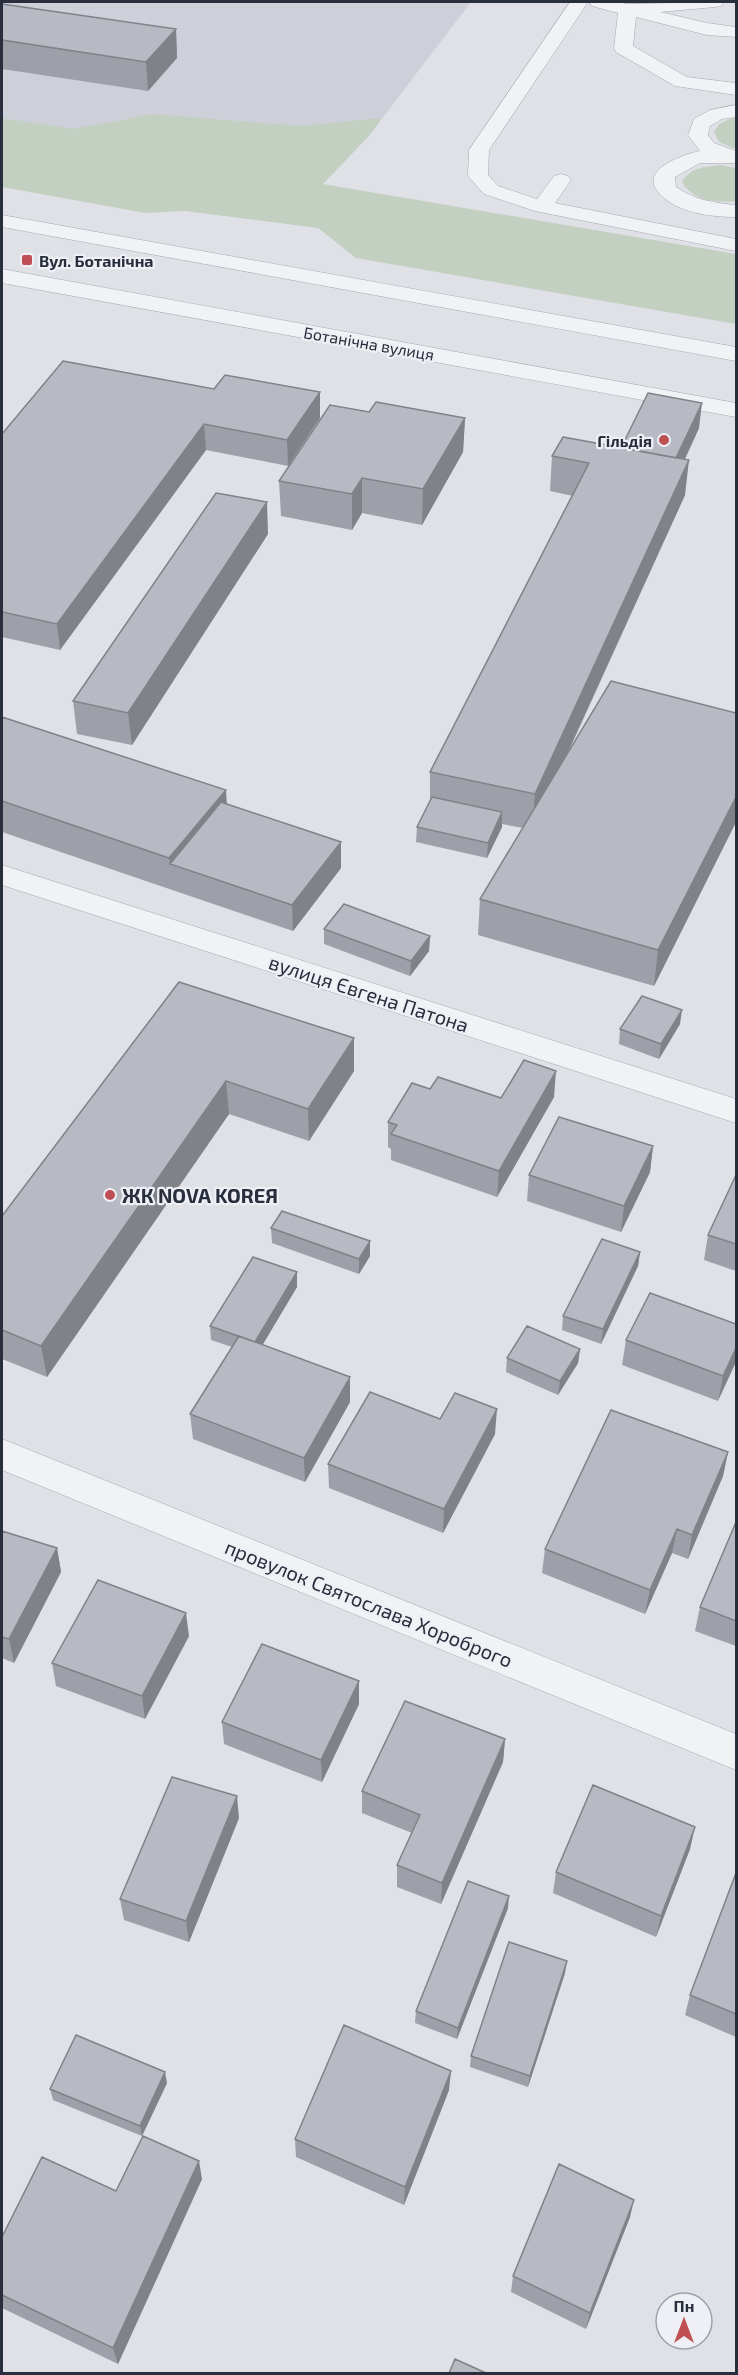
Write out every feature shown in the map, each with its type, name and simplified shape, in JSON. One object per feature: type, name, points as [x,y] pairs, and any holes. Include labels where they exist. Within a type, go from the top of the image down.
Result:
[{"type":"street","points":[[579,2],[479,150],[478,176],[491,190],[542,207],[736,245]]},
{"type":"street","points":[[598,2],[707,29],[736,32]]},
{"type":"street","points":[[628,9],[715,2]]},
{"type":"street","points":[[628,9],[623,48],[682,82],[736,88]]},
{"type":"street","points":[[707,29],[736,52]]},
{"type":"street","points":[[732,157],[707,147],[698,135],[701,123],[717,114],[736,111]]},
{"type":"street","points":[[732,157],[699,157],[677,164],[665,175],[666,189],[681,201],[706,209],[736,211]]},
{"type":"street","points":[[542,207],[561,180]]},
{"type":"street","points":[[689,237],[706,209]]},
{"type":"street","points":[[2,221],[736,354]]},
{"type":"street","name":"Ботанічна вулиця","points":[[2,276],[736,410]]},
{"type":"street","name":"вулиця Євгена Патона","points":[[2,875],[736,1111]]},
{"type":"street","name":"провулок Святослава Хороброго","points":[[2,1454],[736,1752]]},
{"type":"shaded area","points":[[2,2],[471,2],[368,137],[2,133]]},
{"type":"green space","points":[[154,114],[300,126],[382,118],[368,137],[323,184],[736,254],[736,324],[356,258],[318,228],[185,211],[145,213],[2,187],[2,118],[73,129]]},
{"type":"green space","points":[[736,118],[736,149],[719,142],[714,132],[719,124]]},
{"type":"green space","points":[[721,165],[736,168],[736,201],[721,202],[699,197],[682,182],[694,171]]},
{"type":"building","points":[[2,4],[176,29],[146,62],[2,40]]},
{"type":"building","points":[[63,361],[214,389],[225,375],[320,392],[287,440],[204,424],[57,624],[2,612],[2,434]]},
{"type":"building","points":[[648,393],[702,403],[676,458],[621,448]]},
{"type":"building","points":[[376,402],[465,418],[423,489],[362,478],[352,494],[279,481],[330,405],[369,412]]},
{"type":"building","points":[[563,437],[689,460],[535,794],[430,772],[589,463],[552,456]]},
{"type":"building","points":[[216,493],[267,502],[128,713],[73,701]]},
{"type":"building","points":[[611,681],[736,713],[736,797],[658,950],[480,899]]},
{"type":"building","points":[[2,717],[226,790],[169,858],[2,801]]},
{"type":"building","points":[[432,797],[502,812],[488,843],[417,827]]},
{"type":"building","points":[[221,802],[341,842],[292,905],[170,864]]},
{"type":"building","points":[[344,904],[430,936],[411,961],[324,929]]},
{"type":"building","name":"ЖК NOVA KOREЯ","points":[[179,982],[354,1038],[308,1109],[226,1081],[41,1346],[2,1330],[2,1216]]},
{"type":"building","points":[[642,996],[682,1010],[661,1044],[620,1029]]},
{"type":"building","points":[[524,1060],[556,1071],[499,1171],[391,1134],[397,1125],[388,1122],[412,1083],[430,1089],[438,1077],[501,1098]]},
{"type":"building","points":[[559,1117],[653,1146],[624,1206],[529,1175]]},
{"type":"building","points":[[736,1175],[736,1244],[708,1235]]},
{"type":"building","points":[[282,1211],[370,1241],[359,1259],[271,1228]]},
{"type":"building","points":[[602,1239],[640,1252],[603,1329],[563,1316]]},
{"type":"building","points":[[253,1257],[297,1272],[255,1342],[210,1326]]},
{"type":"building","points":[[650,1293],[736,1324],[736,1348],[723,1376],[626,1340]]},
{"type":"building","points":[[527,1326],[580,1349],[560,1381],[507,1358]]},
{"type":"building","points":[[239,1336],[350,1377],[304,1458],[190,1414]]},
{"type":"building","points":[[370,1392],[440,1419],[455,1393],[497,1409],[444,1509],[328,1464]]},
{"type":"building","points":[[611,1410],[728,1452],[692,1535],[677,1529],[650,1590],[545,1549]]},
{"type":"building","points":[[736,1522],[736,1621],[700,1607]]},
{"type":"building","points":[[2,1531],[57,1548],[9,1639],[2,1637]]},
{"type":"building","points":[[98,1580],[186,1613],[142,1696],[52,1663]]},
{"type":"building","points":[[262,1644],[359,1681],[321,1760],[222,1722]]},
{"type":"building","points":[[405,1701],[505,1739],[442,1883],[397,1865],[420,1815],[362,1791]]},
{"type":"building","points":[[172,1777],[237,1796],[186,1921],[120,1899]]},
{"type":"building","points":[[593,1785],[695,1827],[661,1916],[556,1872]]},
{"type":"building","points":[[736,1873],[736,2014],[690,1995]]},
{"type":"building","points":[[468,1881],[509,1896],[458,2028],[416,2011]]},
{"type":"building","points":[[509,1942],[567,1961],[530,2076],[471,2056]]},
{"type":"building","points":[[344,2025],[451,2071],[405,2187],[295,2139]]},
{"type":"building","points":[[76,2035],[165,2072],[140,2126],[50,2089]]},
{"type":"building","points":[[143,2136],[199,2161],[113,2348],[2,2295],[2,2237],[42,2157],[116,2191]]},
{"type":"building","points":[[559,2164],[634,2200],[590,2313],[513,2276]]},
{"type":"building","points":[[455,2359],[486,2373],[449,2373]]},
{"type":"place","name":"Вул. Ботанічна","points":[[27,260]]},
{"type":"place","name":"Гільдія","points":[[664,440]]},
{"type":"place","name":"ЖК NOVA KOREЯ","points":[[110,1195]]}]
